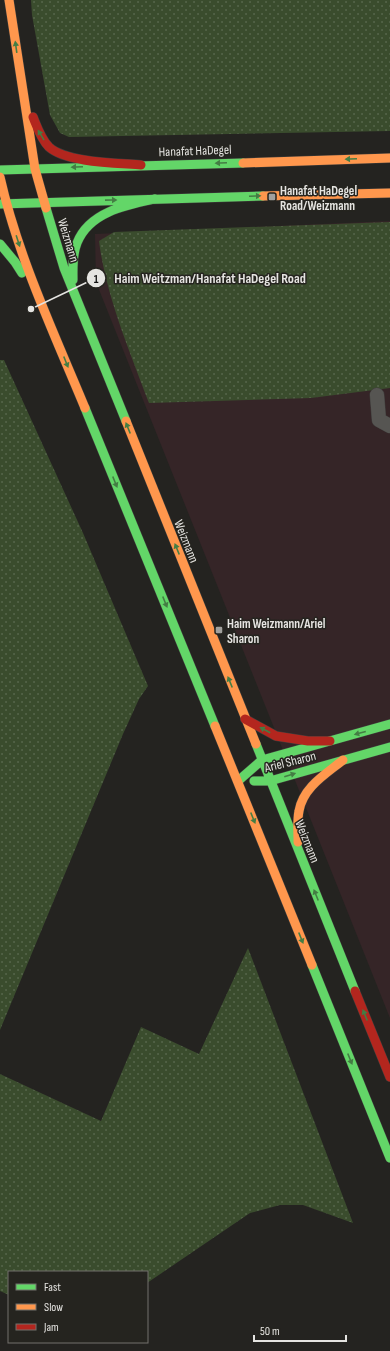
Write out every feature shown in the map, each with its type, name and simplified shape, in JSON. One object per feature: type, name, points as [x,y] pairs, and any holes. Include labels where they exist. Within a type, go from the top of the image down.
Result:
[{"type":"main road","name":"Weizmann","points":[[9,0],[35,169],[64,268],[390,1077]]},
{"type":"main road","points":[[22,85],[37,128],[50,148],[67,156],[83,159],[141,165]]},
{"type":"main road","name":"Hanafat HaDegel","points":[[0,170],[390,158]]},
{"type":"main road","points":[[0,177],[3,204],[25,261],[390,1158]]},
{"type":"main road","points":[[3,204],[390,193]]},
{"type":"main road","points":[[75,297],[72,271],[76,244],[82,233],[98,217],[108,211],[122,206],[155,199]]},
{"type":"main road","points":[[0,244],[15,262],[47,314]]},
{"type":"main road","points":[[245,719],[276,736],[308,741],[330,741]]},
{"type":"main road","name":"Ariel Sharon","points":[[238,782],[262,760],[390,724]]},
{"type":"main road","name":"Ariel Sharon","points":[[238,782],[270,781],[390,747]]},
{"type":"main road","points":[[298,850],[301,802],[307,792],[343,760]]},
{"type":"street","points":[[377,395],[379,420],[390,426]]},
{"type":"shaded area","points":[[390,221],[390,1018],[96,282],[95,234]]},
{"type":"green space","points":[[31,0],[390,0],[390,131],[69,137],[60,133],[50,115],[32,15]]},
{"type":"green space","points":[[390,222],[390,388],[311,398],[149,403],[113,303],[102,262],[99,241],[114,232]]},
{"type":"green space","points":[[0,360],[4,360],[83,533],[148,686],[139,699],[123,734],[0,1030]]},
{"type":"green space","points":[[248,948],[353,1223],[303,1205],[280,1205],[250,1213],[148,1282],[148,1271],[8,1271],[8,1295],[0,1291],[0,1074],[101,1121],[141,1027],[199,1054]]},
{"type":"traffic: fast","points":[[0,170],[243,163]]},
{"type":"traffic: fast","points":[[0,204],[263,196]]},
{"type":"traffic: fast","points":[[73,280],[75,248],[83,232],[90,224],[99,217],[121,207],[155,199]]},
{"type":"traffic: fast","points":[[46,208],[64,268],[126,421]]},
{"type":"traffic: fast","points":[[0,244],[22,273]]},
{"type":"traffic: fast","points":[[85,408],[215,726]]},
{"type":"traffic: fast","points":[[238,781],[262,760],[390,724]]},
{"type":"traffic: fast","points":[[256,744],[355,991]]},
{"type":"traffic: fast","points":[[254,781],[270,781],[390,747]]},
{"type":"traffic: fast","points":[[312,965],[390,1158]]},
{"type":"traffic: slow","points":[[9,0],[35,169],[46,208]]},
{"type":"traffic: slow","points":[[243,163],[390,158]]},
{"type":"traffic: slow","points":[[0,177],[27,265],[49,323],[85,408]]},
{"type":"traffic: slow","points":[[263,196],[390,193]]},
{"type":"traffic: slow","points":[[126,421],[256,744]]},
{"type":"traffic: slow","points":[[215,726],[312,965]]},
{"type":"traffic: slow","points":[[298,842],[298,815],[301,802],[310,788],[343,760]]},
{"type":"traffic: jam","points":[[33,117],[44,140],[49,147],[57,152],[80,159],[106,163],[141,165]]},
{"type":"traffic: jam","points":[[245,719],[276,736],[308,741],[330,741]]},
{"type":"traffic: jam","points":[[355,991],[390,1077]]},
{"type":"place","name":"Hanafat HaDegel Road/Weizmann","points":[[272,197]]},
{"type":"place","name":"Haim Weitzman/Hanafat HaDegel Road","points":[[31,309]]},
{"type":"place","name":"Haim Weizmann/Ariel Sharon","points":[[219,630]]}]
